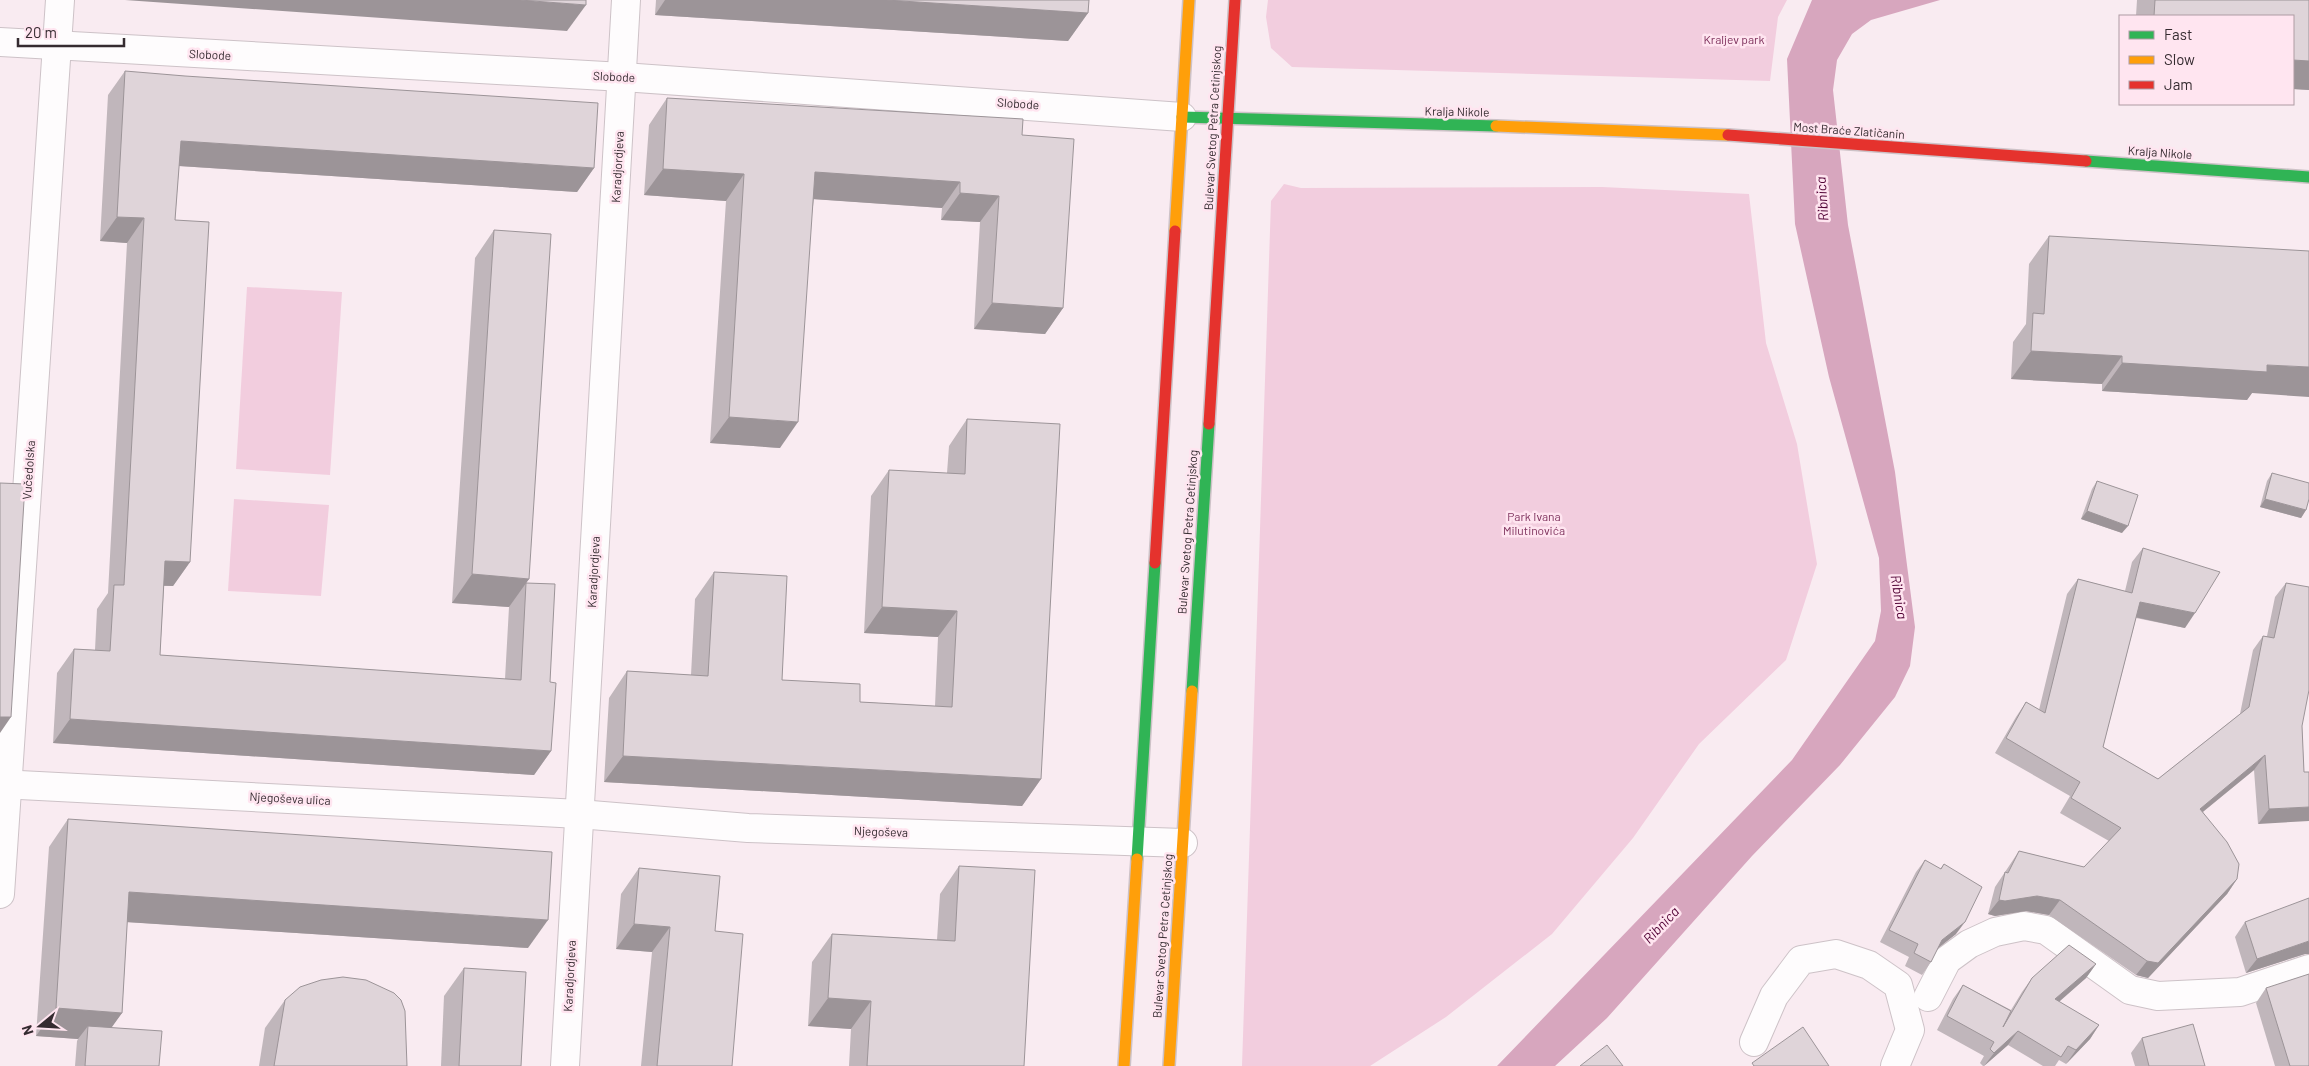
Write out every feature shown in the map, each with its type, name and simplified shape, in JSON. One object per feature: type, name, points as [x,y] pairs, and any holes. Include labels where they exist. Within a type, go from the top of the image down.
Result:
[{"type":"main road","points":[[1124,1066],[1189,0]]},
{"type":"main road","name":"Bulevar Svetog Petra Cetinjskog","points":[[1169,1066],[1235,0]]},
{"type":"main road","name":"Slobode","points":[[1182,117],[1228,120]]},
{"type":"main road","name":"Kralja Nikole","points":[[1228,120],[1686,132]]},
{"type":"main road","name":"Most Braće Zlatičanin","points":[[1686,132],[2009,157]]},
{"type":"main road","name":"Kralja Nikole","points":[[2009,157],[2309,177]]},
{"type":"street","name":"Vučedolska","points":[[0,894],[4,784],[60,0]]},
{"type":"street","name":"Karadjordjeva","points":[[565,1066],[626,0]]},
{"type":"street","name":"Slobode","points":[[0,42],[623,77],[1182,117]]},
{"type":"street","name":"Njegoševa ulica","points":[[4,784],[579,814]]},
{"type":"street","name":"Njegoševa","points":[[579,814],[748,828],[1183,843]]},
{"type":"street","points":[[1928,996],[1947,960],[1968,944],[1994,932],[2024,926],[2046,930],[2130,990],[2158,996],[2240,992],[2309,969]]},
{"type":"street","points":[[1754,1042],[1774,996],[1800,960],[1836,954],[1869,965],[1898,985],[1910,1030],[1895,1066]]},
{"type":"green space","name":"Kraljev park","points":[[1268,0],[1787,0],[1778,17],[1770,81],[1292,67],[1271,48],[1266,17]]},
{"type":"green space","name":"Park Ivana Milutinovića","points":[[1284,184],[1301,188],[1602,187],[1749,194],[1766,343],[1797,444],[1817,564],[1786,660],[1699,744],[1633,838],[1552,934],[1446,1017],[1370,1066],[1242,1066],[1271,201]]},
{"type":"green space","points":[[247,287],[342,292],[330,475],[236,469]]},
{"type":"green space","points":[[234,499],[329,505],[321,596],[228,591]]},
{"type":"water","name":"Ribnica","points":[[1812,0],[1940,0],[1871,20],[1852,34],[1837,60],[1833,90],[1848,225],[1895,472],[1915,627],[1910,666],[1895,697],[1840,765],[1752,856],[1607,1018],[1555,1066],[1497,1066],[1792,760],[1875,641],[1881,611],[1879,558],[1829,377],[1795,224],[1787,59]]},
{"type":"building","points":[[520,0],[586,0],[586,5]]},
{"type":"building","points":[[886,0],[1089,0],[1088,13]]},
{"type":"building","points":[[2155,0],[2309,0],[2309,61],[2294,60],[2294,15],[2154,15]]},
{"type":"building","points":[[125,71],[598,103],[594,168],[181,141],[175,220],[209,222],[190,562],[165,561],[160,655],[521,680],[526,583],[555,584],[550,682],[556,683],[551,751],[70,719],[74,649],[110,651],[114,585],[124,585],[144,218],[117,217]]},
{"type":"building","points":[[667,98],[1023,119],[1022,135],[1074,139],[1063,308],[992,303],[999,196],[960,193],[960,182],[815,172],[798,422],[729,417],[744,174],[663,169]]},
{"type":"building","points":[[494,230],[551,234],[529,579],[472,574]]},
{"type":"building","points":[[2049,236],[2309,251],[2309,367],[2267,365],[2267,372],[2122,363],[2122,356],[2031,351],[2033,313],[2044,314]]},
{"type":"building","points":[[967,419],[1060,424],[1041,779],[623,756],[627,671],[708,676],[714,572],[787,576],[782,680],[860,684],[860,702],[952,707],[957,611],[882,607],[889,470],[965,474]]},
{"type":"building","points":[[2272,473],[2309,483],[2309,499],[2306,510],[2265,499]]},
{"type":"building","points":[[2097,481],[2138,495],[2128,526],[2087,511]]},
{"type":"building","points":[[0,483],[25,484],[11,717],[0,717]]},
{"type":"building","points":[[2143,548],[2220,572],[2195,613],[2140,602],[2103,747],[2158,779],[2249,707],[2263,636],[2274,638],[2286,583],[2309,587],[2309,690],[2302,726],[2304,772],[2309,772],[2309,807],[2269,809],[2265,755],[2200,809],[2227,842],[2239,864],[2237,879],[2158,963],[2147,961],[2060,900],[2037,896],[2005,901],[1999,900],[2005,872],[2008,873],[2019,851],[2084,867],[2121,828],[2071,798],[2080,782],[2006,738],[2026,702],[2045,713],[2078,579],[2132,593]]},
{"type":"building","points":[[68,819],[552,852],[548,920],[129,892],[122,1013],[56,1008]]},
{"type":"building","points":[[1925,860],[1941,869],[1944,864],[1982,887],[1965,922],[1942,940],[1931,962],[1914,953],[1918,944],[1889,930]]},
{"type":"building","points":[[959,866],[1035,870],[1024,1066],[867,1066],[871,1001],[828,998],[832,934],[955,941]]},
{"type":"building","points":[[639,868],[720,876],[715,931],[743,934],[732,1066],[657,1066],[670,927],[634,924]]},
{"type":"building","points":[[2309,898],[2309,941],[2257,959],[2245,922]]},
{"type":"building","points":[[2069,945],[2096,964],[2055,999],[2099,1025],[2076,1050],[2068,1046],[2061,1057],[2018,1031],[1994,1053],[1990,1049],[1994,1042],[1947,1016],[1963,985],[2011,1011],[2003,1027],[2032,978]]},
{"type":"building","points":[[464,968],[526,972],[521,1066],[459,1066]]},
{"type":"building","points":[[2309,974],[2309,1066],[2290,1066],[2266,988]]},
{"type":"building","points":[[343,977],[366,980],[394,993],[401,1000],[405,1011],[407,1066],[274,1066],[285,1000],[300,987],[321,980]]},
{"type":"building","points":[[2193,1024],[2205,1066],[2149,1066],[2142,1038]]},
{"type":"building","points":[[88,1026],[162,1031],[159,1066],[85,1066]]},
{"type":"building","points":[[1803,1027],[1829,1066],[1754,1066],[1752,1063]]},
{"type":"building","points":[[1607,1045],[1623,1066],[1580,1066]]},
{"type":"traffic: fast","points":[[1182,117],[1496,126]]},
{"type":"traffic: fast","points":[[2086,161],[2309,177]]},
{"type":"traffic: fast","points":[[1192,691],[1209,424]]},
{"type":"traffic: fast","points":[[1137,859],[1155,563]]},
{"type":"traffic: slow","points":[[1175,231],[1189,0]]},
{"type":"traffic: slow","points":[[1496,126],[1728,135]]},
{"type":"traffic: slow","points":[[1169,1066],[1192,691]]},
{"type":"traffic: slow","points":[[1124,1066],[1137,859]]},
{"type":"traffic: jam","points":[[1209,424],[1235,0]]},
{"type":"traffic: jam","points":[[1728,135],[2086,161]]},
{"type":"traffic: jam","points":[[1155,563],[1175,231]]}]
